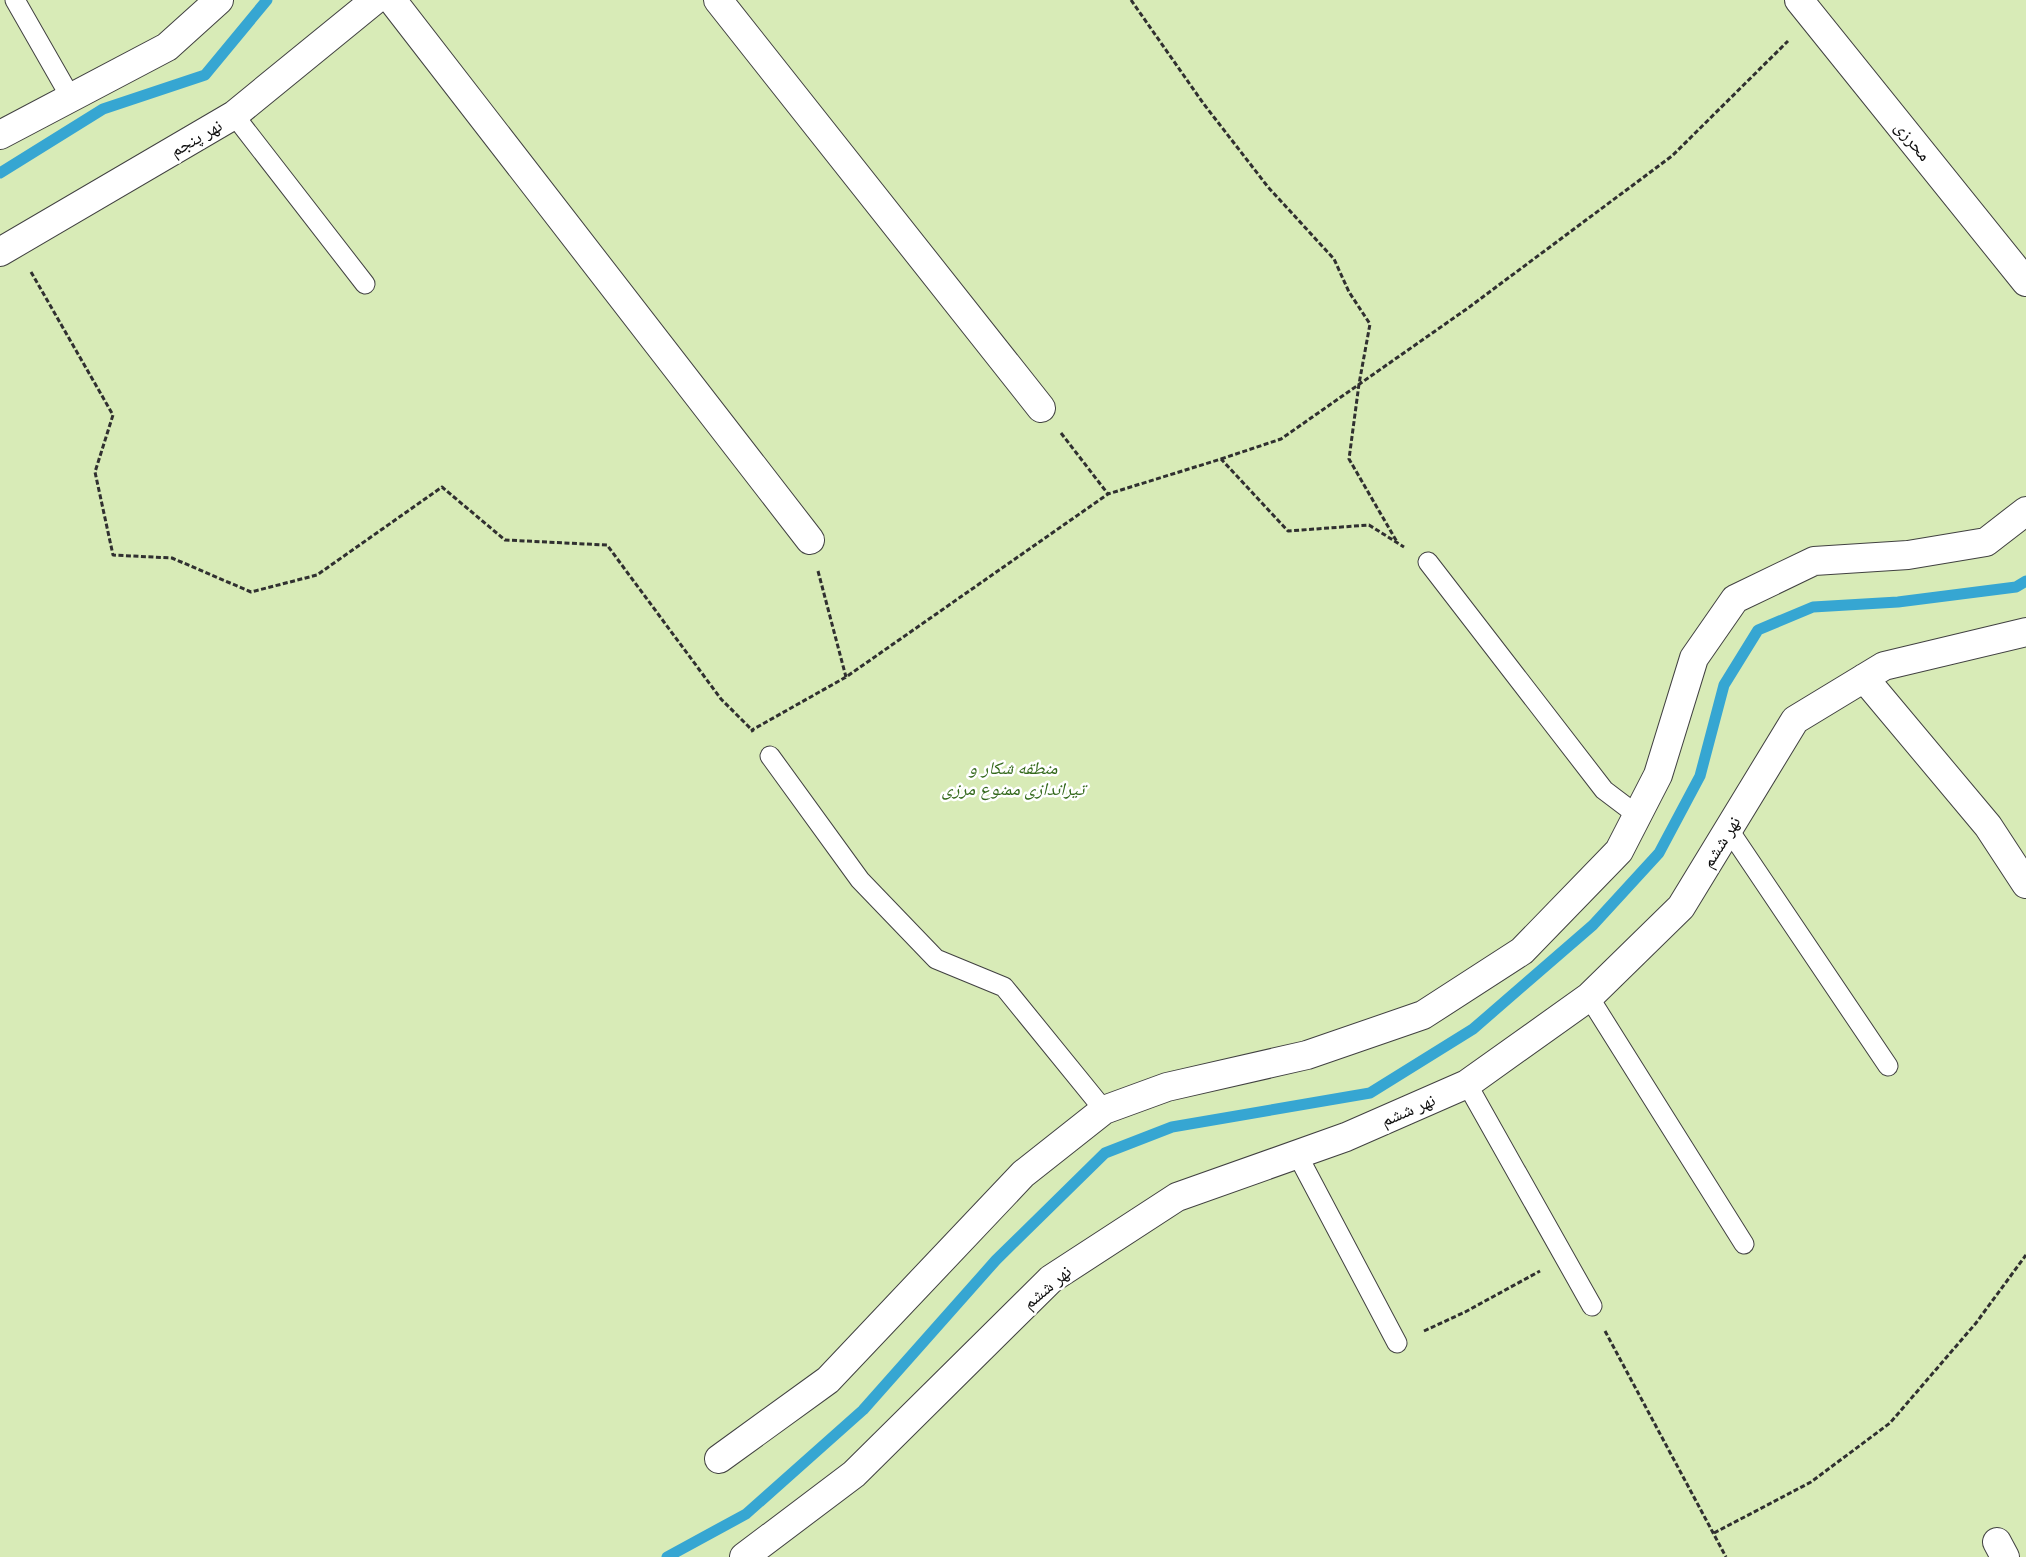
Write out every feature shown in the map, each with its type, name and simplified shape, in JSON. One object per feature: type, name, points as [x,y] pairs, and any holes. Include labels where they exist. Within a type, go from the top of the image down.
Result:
[{"type":"street","points":[[0,135],[167,47],[219,0]]},
{"type":"street","name":"نهر پنجم","points":[[7,248],[234,115],[375,0]]},
{"type":"street","points":[[392,0],[810,540]]},
{"type":"street","points":[[718,0],[1041,408]]},
{"type":"street","name":"محرزی","points":[[1806,9],[2026,282]]},
{"type":"street","points":[[719,1459],[828,1380],[1023,1174],[1104,1110],[1167,1087],[1307,1055],[1423,1015],[1522,951],[1619,851],[1658,775],[1694,658],[1735,599],[1814,561],[1908,555],[1986,542],[2026,511]]},
{"type":"street","name":"نهر ششم","points":[[744,1557],[854,1474],[1051,1279],[1177,1197],[1346,1136],[1467,1084],[1589,997],[1680,908],[1795,720],[1884,666],[2026,632]]},
{"type":"street","points":[[1864,678],[1988,826],[2026,884]]},
{"type":"lane","points":[[15,0],[72,98]]},
{"type":"lane","points":[[234,115],[365,284]]},
{"type":"lane","points":[[1428,562],[1604,790],[1637,815]]},
{"type":"lane","points":[[770,756],[860,880],[936,959],[1004,986],[1104,1110]]},
{"type":"lane","points":[[1729,830],[1888,1066]]},
{"type":"lane","points":[[1589,997],[1744,1244]]},
{"type":"lane","points":[[1467,1084],[1592,1306]]},
{"type":"lane","points":[[1297,1154],[1397,1344]]},
{"type":"path","points":[[1131,0],[1203,103],[1268,187],[1334,259],[1349,292],[1370,324],[1359,384],[1349,459],[1398,543]]},
{"type":"path","points":[[752,730],[846,677],[1108,494],[1221,460],[1281,439],[1468,308],[1672,156],[1806,9]]},
{"type":"path","points":[[7,248],[113,415],[95,472],[113,555],[172,558],[251,592],[317,575],[442,487],[505,540],[607,545],[721,699],[752,730],[770,756]]},
{"type":"path","points":[[1041,408],[1108,494]]},
{"type":"path","points":[[1221,460],[1288,531],[1369,525],[1428,562]]},
{"type":"path","points":[[810,540],[846,677]]},
{"type":"path","points":[[1714,1533],[1811,1482],[1890,1423],[1976,1323],[2026,1255]]},
{"type":"path","points":[[1397,1344],[1465,1312],[1565,1258]]},
{"type":"path","points":[[1592,1306],[1726,1557]]},
{"type":"green space","name":"منطقه شکار و تیراندازی ممنوع مرزی","points":[[0,0],[2026,0],[2026,1557],[0,1557]]},
{"type":"waterway","points":[[0,173],[103,109],[205,75],[267,0]]},
{"type":"waterway","points":[[667,1557],[746,1514],[863,1410],[996,1260],[1105,1153],[1172,1127],[1370,1093],[1473,1029],[1593,925],[1659,853],[1700,776],[1724,685],[1758,630],[1813,607],[1898,602],[2016,587],[2026,581]]}]
